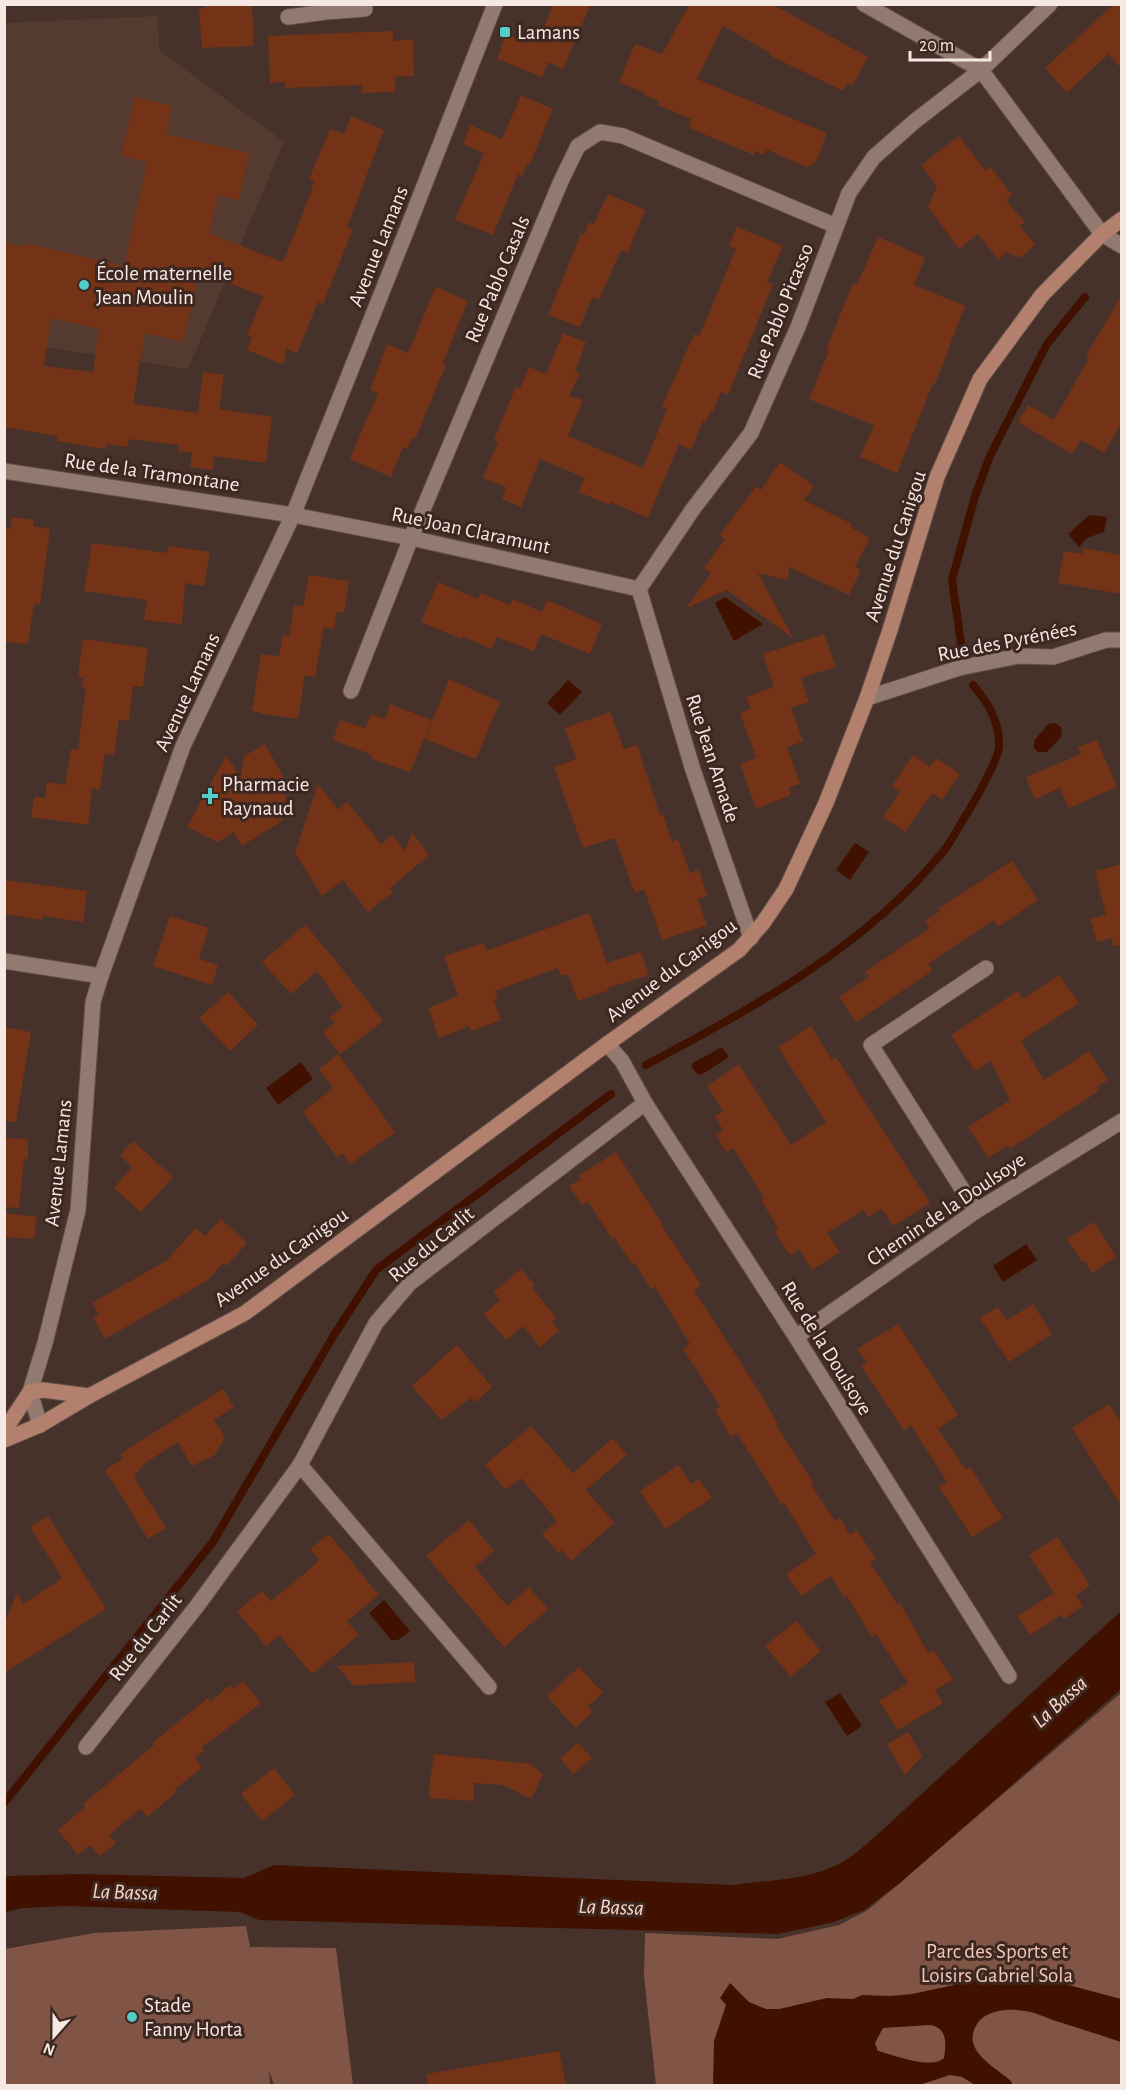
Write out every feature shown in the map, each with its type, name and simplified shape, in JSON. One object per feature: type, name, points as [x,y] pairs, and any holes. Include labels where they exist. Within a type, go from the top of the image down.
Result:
[{"type":"street","name":"Avenue Lamans","points":[[30,1392],[45,1343],[78,1210],[93,1002],[101,976],[183,746],[293,515],[495,4]]},
{"type":"street","points":[[864,4],[981,70],[1102,234],[1122,246]]},
{"type":"street","name":"Rue Pablo Picasso","points":[[639,589],[693,510],[751,433],[798,327],[849,193],[874,157],[915,121],[981,70],[1050,4]]},
{"type":"street","points":[[288,18],[325,8],[364,7]]},
{"type":"street","name":"Rue Pablo Casals","points":[[351,691],[411,537],[556,191],[578,146],[600,132],[623,136],[836,226]]},
{"type":"street","name":"Avenue du Canigou","points":[[4,1440],[40,1425],[245,1312],[607,1044],[739,950],[751,938],[786,889],[826,803],[867,698],[938,477],[980,379],[1042,295],[1102,234],[1122,219]]},
{"type":"street","name":"Rue de la Tramontane","points":[[4,471],[293,515]]},
{"type":"street","name":"Rue Joan Claramunt","points":[[293,515],[411,537],[639,589]]},
{"type":"street","name":"Rue Jean Amade","points":[[639,589],[693,770],[751,938]]},
{"type":"street","name":"Rue des Pyrénées","points":[[867,698],[958,668],[1019,656],[1053,657],[1106,640],[1122,640]]},
{"type":"street","points":[[4,961],[101,976]]},
{"type":"street","points":[[976,1211],[871,1045],[986,968]]},
{"type":"street","name":"Rue de la Doulsoye","points":[[607,1044],[622,1061],[645,1103],[796,1337],[1009,1676]]},
{"type":"street","name":"Rue du Carlit","points":[[86,1747],[197,1606],[300,1465],[376,1323],[410,1284],[645,1103]]},
{"type":"street","name":"Chemin de la Doulsoye","points":[[796,1337],[976,1211],[1122,1121]]},
{"type":"street","points":[[4,1431],[30,1392],[43,1390],[89,1396]]},
{"type":"street","points":[[30,1392],[40,1425]]},
{"type":"street","points":[[300,1465],[489,1687]]},
{"type":"shaded area","points":[[158,16],[159,50],[284,142],[188,369],[5,341],[4,23]]},
{"type":"green space","name":"Parc des Sports et Loisirs Gabriel Sola","points":[[1121,1693],[1121,2085],[656,2085],[644,1976],[645,1933],[777,1939],[839,1925],[868,1910]]},
{"type":"green space","name":"Stade Fanny Horta","points":[[246,1926],[250,1947],[336,1948],[353,2085],[274,2085],[269,2070],[270,2085],[5,2085],[5,1949],[94,1933]]},
{"type":"water","points":[[1089,515],[1107,517],[1104,532],[1087,538],[1079,547],[1068,534]]},
{"type":"water","points":[[725,597],[763,624],[734,641],[715,603]]},
{"type":"water","points":[[568,680],[582,692],[560,715],[547,703]]},
{"type":"water","points":[[1055,723],[1061,727],[1062,736],[1047,752],[1038,752],[1034,748],[1034,741],[1048,724]]},
{"type":"water","points":[[855,843],[869,852],[850,880],[836,870]]},
{"type":"water","points":[[722,1047],[729,1057],[701,1075],[696,1073],[691,1066],[693,1063]]},
{"type":"water","points":[[301,1062],[313,1079],[278,1105],[266,1088]]},
{"type":"water","points":[[1026,1244],[1037,1260],[1003,1282],[993,1266]]},
{"type":"water","points":[[384,1600],[410,1631],[398,1640],[391,1640],[369,1613]]},
{"type":"water","name":"La Bassa","points":[[1121,1611],[1121,1689],[900,1883],[864,1910],[834,1922],[778,1934],[259,1920],[240,1912],[67,1906],[23,1908],[5,1912],[5,1877],[10,1876],[78,1874],[244,1878],[274,1865],[733,1885],[808,1875],[849,1858],[878,1834]]},
{"type":"water","points":[[840,1693],[862,1726],[847,1736],[825,1702]]},
{"type":"water","points":[[1031,1975],[1121,1999],[1121,2042],[1033,2013],[1005,2010],[991,2013],[980,2021],[973,2035],[973,2043],[982,2057],[1013,2085],[975,2085],[962,2077],[950,2075],[916,2086],[713,2085],[714,2041],[726,2005],[720,1998],[730,1983],[749,2002],[766,2009],[779,2009],[827,1998],[853,1999],[862,1995],[912,1994],[977,1980]],"holes":[[[930,2025],[943,2033],[945,2042],[944,2058],[938,2061],[922,2062],[878,2051],[875,2043],[883,2028]]]},
{"type":"building","points":[[205,4],[252,6],[254,46],[202,48],[199,9],[205,8]]},
{"type":"building","points":[[554,4],[591,4],[563,69],[548,62],[542,77],[497,59],[506,34],[528,42],[534,27],[542,31]]},
{"type":"building","points":[[683,4],[772,4],[868,57],[852,86],[847,83],[843,91],[769,55],[770,53],[723,26],[697,79],[827,133],[817,160],[812,165],[806,167],[766,149],[764,155],[755,151],[754,155],[689,128],[691,119],[658,105],[659,101],[619,82],[635,44],[662,54],[688,7]]},
{"type":"building","points":[[1114,4],[1122,4],[1122,69],[1108,54],[1067,93],[1045,68]]},
{"type":"building","points":[[393,31],[393,41],[413,39],[414,76],[395,77],[395,92],[360,93],[363,85],[285,88],[285,82],[270,83],[268,36]]},
{"type":"building","points":[[521,95],[553,109],[530,164],[527,163],[522,176],[518,174],[493,235],[455,220],[484,153],[463,144],[470,125],[502,139]]},
{"type":"building","points":[[135,97],[172,106],[166,134],[249,153],[239,200],[218,195],[209,233],[283,262],[310,195],[314,181],[309,179],[330,129],[344,134],[351,116],[384,130],[347,227],[353,229],[323,304],[318,302],[297,353],[286,349],[284,365],[247,350],[252,337],[247,335],[263,296],[199,272],[183,342],[145,333],[133,404],[198,413],[203,372],[224,375],[219,409],[272,417],[266,463],[214,456],[213,470],[190,467],[192,453],[178,451],[179,445],[129,439],[127,447],[106,444],[105,449],[57,441],[57,436],[4,427],[4,242],[24,247],[25,243],[124,266],[147,162],[121,156]],"holes":[[[51,318],[99,329],[93,372],[44,366]]]},
{"type":"building","points":[[959,136],[986,171],[991,167],[1012,195],[1006,200],[1025,222],[1020,226],[1035,245],[1020,258],[1006,252],[998,260],[978,234],[959,249],[928,207],[937,186],[921,165]]},
{"type":"building","points":[[608,194],[645,210],[628,253],[621,250],[599,300],[592,297],[580,327],[548,315],[581,233],[584,235],[589,222],[594,224]]},
{"type":"building","points":[[737,227],[783,246],[767,282],[773,284],[728,395],[721,392],[713,412],[711,410],[706,422],[703,421],[691,450],[679,444],[648,518],[611,502],[610,505],[578,492],[585,478],[540,459],[521,507],[502,499],[506,487],[483,478],[498,442],[494,440],[516,386],[520,388],[529,367],[546,374],[563,333],[586,342],[575,371],[580,373],[569,396],[583,400],[568,436],[643,468],[667,409],[662,407],[694,334],[699,336],[736,249],[729,246]]},
{"type":"building","points":[[878,237],[925,257],[914,285],[965,306],[897,473],[860,457],[874,425],[809,399],[853,283],[857,285]]},
{"type":"building","points":[[436,287],[468,301],[443,363],[446,365],[415,439],[412,437],[407,449],[403,447],[391,477],[350,459],[378,393],[370,390],[387,344],[408,353]]},
{"type":"building","points":[[1122,294],[1122,422],[1104,453],[1081,440],[1072,454],[1018,422],[1028,405],[1054,420],[1089,358],[1086,356]]},
{"type":"building","points":[[780,462],[814,486],[804,500],[852,524],[850,527],[870,538],[855,567],[861,570],[849,595],[789,567],[788,580],[758,573],[793,638],[727,590],[686,608],[711,573],[704,568],[725,539],[720,535],[756,486],[761,490]]},
{"type":"building","points":[[12,517],[34,520],[33,526],[50,529],[40,605],[34,604],[28,644],[4,642],[4,528],[10,529]]},
{"type":"building","points":[[92,543],[167,553],[169,546],[210,552],[204,586],[185,583],[182,624],[144,620],[147,600],[84,591]]},
{"type":"building","points":[[1083,548],[1122,555],[1122,594],[1058,583],[1064,551],[1082,554]]},
{"type":"building","points":[[309,575],[349,581],[344,613],[337,612],[334,629],[324,627],[315,677],[305,675],[298,719],[262,714],[252,710],[261,654],[279,656],[283,635],[289,636],[294,605],[303,606]]},
{"type":"building","points":[[438,582],[478,599],[481,593],[510,605],[513,599],[542,612],[547,600],[602,624],[590,654],[541,634],[534,651],[497,637],[492,649],[421,622]]},
{"type":"building","points":[[824,634],[836,667],[801,678],[809,702],[791,708],[803,741],[787,747],[800,784],[789,787],[791,795],[756,809],[740,764],[756,758],[740,713],[751,709],[746,697],[774,687],[763,654]]},
{"type":"building","points":[[83,639],[148,648],[143,687],[133,686],[129,721],[119,720],[114,755],[105,754],[100,790],[92,788],[88,825],[31,817],[34,797],[45,798],[47,782],[65,785],[71,749],[78,750],[86,687],[82,687],[83,678],[78,677]]},
{"type":"building","points":[[449,679],[500,702],[476,759],[425,739]]},
{"type":"building","points":[[390,704],[432,720],[410,772],[371,759],[372,755],[333,740],[340,720],[365,728],[371,714],[385,719]]},
{"type":"building","points":[[610,712],[624,749],[637,745],[660,815],[663,814],[672,842],[678,839],[690,873],[699,870],[707,896],[698,899],[707,925],[662,940],[644,889],[635,893],[615,838],[583,848],[554,767],[576,759],[565,728]]},
{"type":"building","points":[[1097,740],[1117,787],[1069,808],[1060,788],[1035,799],[1026,777],[1081,754],[1078,747]]},
{"type":"building","points":[[265,744],[288,785],[282,821],[242,846],[234,832],[218,842],[187,827],[226,756],[241,777],[244,756]]},
{"type":"building","points":[[913,755],[930,767],[936,758],[960,774],[942,800],[932,793],[905,832],[883,817],[900,792],[892,786]]},
{"type":"building","points":[[318,784],[338,810],[347,802],[381,844],[392,835],[405,851],[412,832],[429,855],[390,888],[393,892],[368,912],[343,880],[322,896],[295,853]]},
{"type":"building","points":[[1012,861],[1038,900],[998,927],[994,920],[928,964],[932,971],[856,1022],[839,997],[869,977],[865,972],[930,928],[925,921],[940,911],[938,909]]},
{"type":"building","points":[[1122,864],[1122,945],[1113,946],[1112,938],[1097,942],[1090,919],[1106,915],[1095,871]]},
{"type":"building","points":[[4,880],[87,891],[83,922],[43,916],[42,920],[4,914]]},
{"type":"building","points":[[589,913],[607,963],[641,952],[649,975],[608,988],[609,990],[578,1001],[568,974],[561,976],[558,968],[495,991],[498,999],[494,1000],[501,1020],[471,1031],[469,1026],[439,1038],[428,1008],[458,996],[444,956],[484,943],[486,951]]},
{"type":"building","points":[[170,916],[209,928],[199,959],[218,965],[212,985],[153,966]]},
{"type":"building","points":[[305,925],[383,1021],[340,1054],[323,1032],[335,1023],[330,1017],[343,1007],[317,971],[291,994],[262,962]]},
{"type":"building","points":[[1059,975],[1079,1003],[1021,1041],[1044,1080],[1089,1051],[1108,1080],[1097,1087],[1099,1091],[1010,1149],[1008,1145],[988,1158],[968,1127],[1010,1100],[991,1061],[975,1071],[951,1035],[1018,991],[1023,999]]},
{"type":"building","points":[[228,992],[258,1025],[230,1051],[199,1018]]},
{"type":"building","points":[[811,1026],[832,1060],[836,1057],[930,1203],[893,1226],[882,1209],[868,1217],[864,1210],[827,1233],[840,1252],[812,1270],[799,1249],[790,1255],[774,1231],[778,1228],[761,1200],[764,1198],[733,1148],[726,1152],[716,1135],[723,1130],[715,1116],[723,1111],[707,1086],[739,1064],[791,1145],[826,1122],[778,1047]]},
{"type":"building","points":[[4,1027],[31,1032],[16,1122],[4,1121]]},
{"type":"building","points":[[338,1054],[395,1132],[351,1164],[342,1153],[337,1157],[303,1112],[333,1088],[319,1069]]},
{"type":"building","points":[[4,1138],[28,1139],[28,1159],[24,1159],[19,1208],[4,1207]]},
{"type":"building","points":[[133,1141],[173,1177],[141,1212],[114,1188],[132,1167],[120,1155]]},
{"type":"building","points":[[616,1152],[701,1285],[694,1290],[762,1396],[778,1424],[776,1425],[814,1484],[811,1485],[835,1521],[840,1518],[850,1535],[857,1530],[876,1559],[870,1562],[897,1604],[900,1603],[928,1653],[934,1650],[953,1680],[935,1690],[943,1703],[898,1730],[879,1701],[908,1683],[876,1634],[872,1637],[846,1595],[844,1597],[831,1576],[801,1596],[786,1574],[816,1554],[784,1503],[781,1504],[737,1433],[731,1437],[715,1410],[720,1406],[683,1349],[690,1344],[655,1287],[651,1289],[634,1262],[632,1264],[614,1237],[612,1239],[588,1201],[582,1205],[569,1186],[581,1179],[578,1176]]},
{"type":"building","points":[[4,1213],[37,1217],[34,1239],[4,1237]]},
{"type":"building","points":[[221,1219],[247,1243],[226,1266],[223,1263],[208,1280],[105,1339],[93,1318],[99,1314],[92,1303],[166,1261],[196,1228],[205,1236]]},
{"type":"building","points":[[1094,1222],[1116,1257],[1092,1273],[1067,1239]]},
{"type":"building","points":[[521,1269],[535,1285],[532,1288],[557,1318],[552,1321],[559,1331],[540,1347],[523,1326],[506,1340],[484,1314],[500,1300],[494,1292]]},
{"type":"building","points":[[1033,1304],[1052,1334],[1009,1362],[980,1318],[998,1307],[1007,1320]]},
{"type":"building","points":[[898,1324],[958,1415],[938,1429],[966,1470],[970,1467],[1003,1518],[972,1537],[939,1487],[947,1482],[911,1425],[904,1431],[861,1366],[867,1362],[857,1349]]},
{"type":"building","points":[[457,1345],[492,1387],[475,1402],[471,1398],[441,1420],[412,1386]]},
{"type":"building","points":[[223,1389],[234,1407],[214,1420],[225,1437],[215,1455],[192,1466],[178,1442],[145,1463],[134,1477],[166,1528],[148,1539],[105,1470],[123,1459],[120,1454]]},
{"type":"building","points":[[1109,1404],[1122,1425],[1122,1507],[1072,1428]]},
{"type":"building","points":[[531,1426],[573,1473],[613,1438],[627,1455],[586,1490],[614,1523],[571,1561],[562,1550],[558,1553],[542,1534],[557,1521],[521,1478],[506,1490],[485,1465]]},
{"type":"building","points":[[678,1465],[691,1484],[699,1479],[712,1498],[665,1529],[640,1491]]},
{"type":"building","points":[[48,1516],[106,1609],[4,1673],[4,1625],[17,1593],[24,1604],[62,1578],[30,1527]]},
{"type":"building","points":[[469,1520],[494,1551],[475,1567],[507,1606],[529,1587],[548,1609],[504,1647],[426,1556]]},
{"type":"building","points":[[329,1534],[379,1595],[347,1621],[359,1635],[312,1674],[279,1635],[266,1646],[237,1611],[262,1591],[271,1601],[310,1569],[319,1560],[310,1549]]},
{"type":"building","points":[[1057,1537],[1090,1585],[1076,1596],[1083,1606],[1064,1619],[1061,1615],[1030,1635],[1018,1616],[1054,1593],[1029,1555]]},
{"type":"building","points":[[796,1621],[821,1651],[791,1677],[765,1646]]},
{"type":"building","points":[[414,1662],[415,1682],[361,1685],[353,1685],[337,1666]]},
{"type":"building","points":[[579,1667],[603,1693],[588,1706],[593,1712],[575,1728],[547,1696]]},
{"type":"building","points":[[243,1681],[261,1703],[201,1748],[204,1751],[195,1758],[202,1768],[175,1789],[177,1792],[147,1817],[140,1809],[109,1835],[116,1843],[100,1856],[90,1845],[78,1855],[58,1830],[85,1807],[83,1804],[154,1745],[152,1743],[208,1698],[211,1701],[230,1685],[233,1689]]},
{"type":"building","points":[[908,1732],[922,1756],[905,1775],[887,1744]]},
{"type":"building","points":[[578,1743],[592,1758],[573,1774],[560,1758]]},
{"type":"building","points":[[434,1754],[531,1764],[543,1775],[531,1799],[503,1785],[474,1783],[474,1801],[430,1798],[429,1788]]},
{"type":"building","points":[[274,1768],[295,1795],[262,1821],[241,1794]]},
{"type":"building","points":[[559,2051],[566,2085],[428,2085],[427,2074]]},
{"type":"waterway","points":[[962,650],[952,580],[975,496],[990,456],[1047,344],[1085,297]]},
{"type":"waterway","points":[[646,1065],[804,974],[877,919],[941,854],[976,798],[998,752],[999,737],[995,721],[984,699],[973,685]]},
{"type":"waterway","points":[[4,1803],[213,1542],[334,1335],[376,1270],[611,1094]]},
{"type":"place","name":"Lamans","points":[[505,32]]},
{"type":"place","name":"École maternelle Jean Moulin","points":[[84,285]]},
{"type":"place","name":"Pharmacie Raynaud","points":[[210,796]]},
{"type":"place","name":"Stade Fanny Horta","points":[[132,2017]]}]
